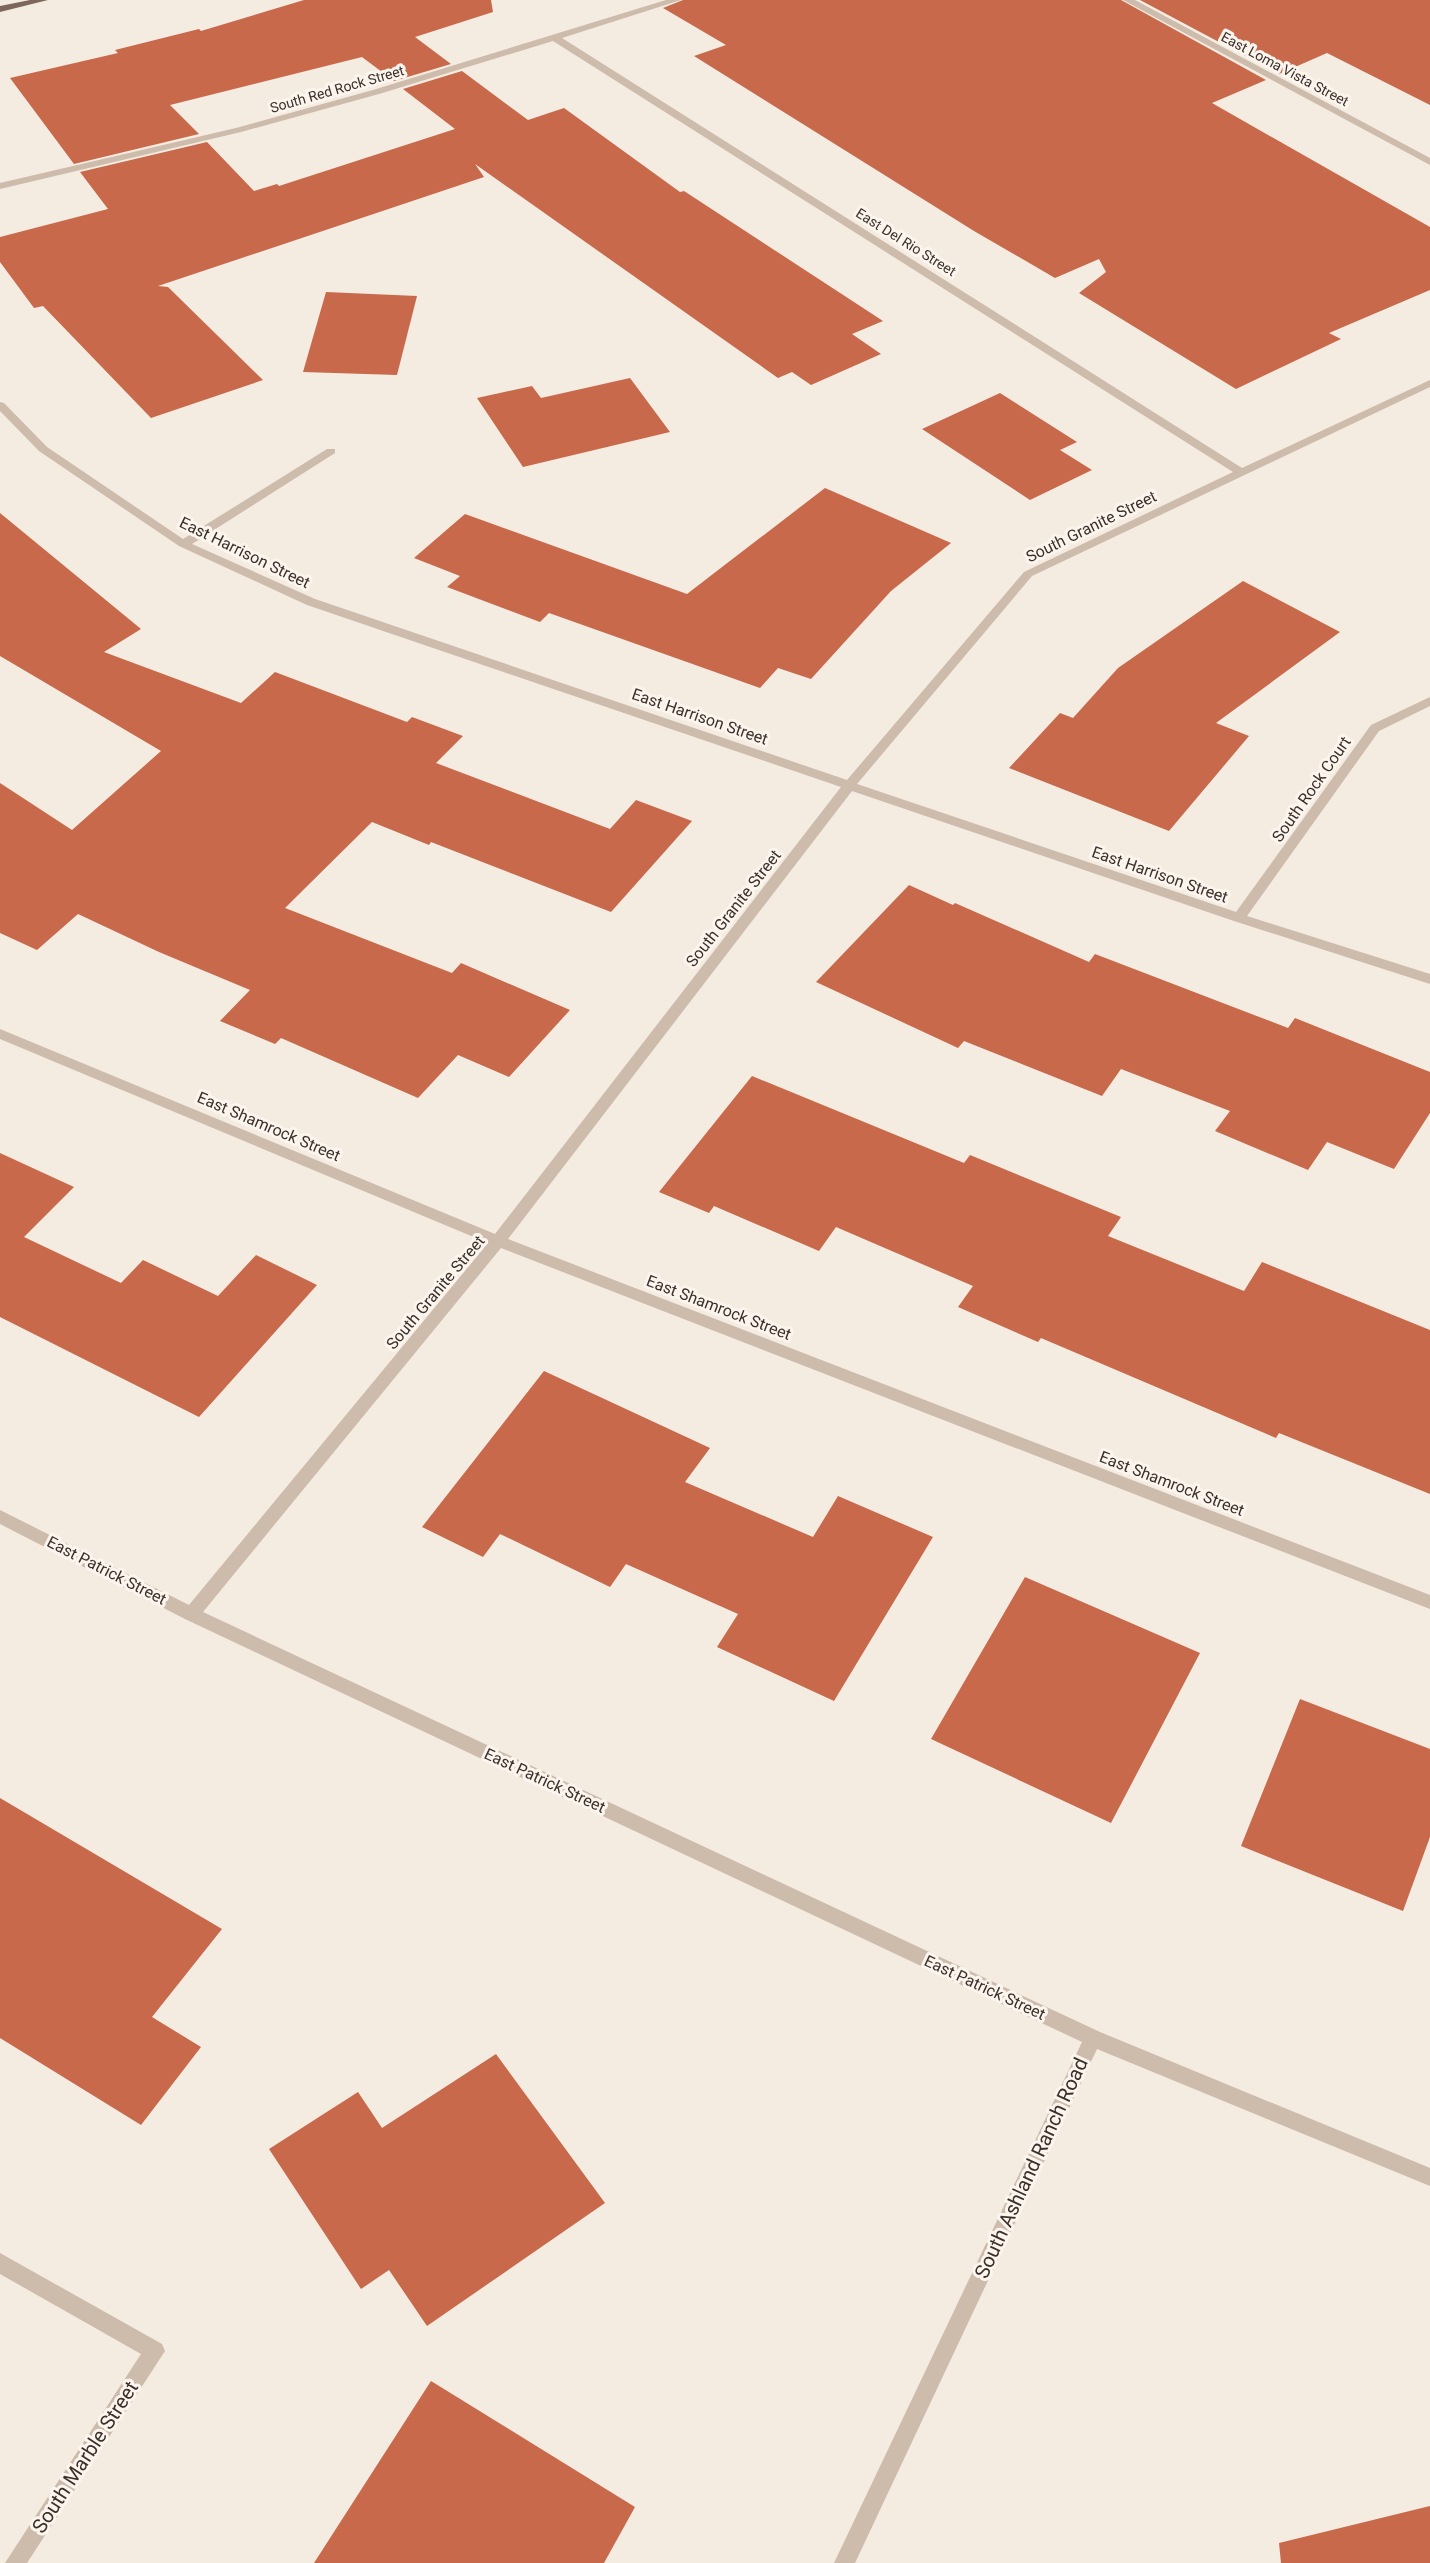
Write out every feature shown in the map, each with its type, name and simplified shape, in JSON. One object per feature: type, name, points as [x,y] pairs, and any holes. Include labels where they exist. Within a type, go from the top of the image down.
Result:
[{"type":"main road","points":[[0,9],[43,0]]},
{"type":"street","name":"South Red Rock Street","points":[[0,186],[238,130],[376,92],[676,0]]},
{"type":"street","name":"East Loma Vista Street","points":[[1128,0],[1430,162]]},
{"type":"street","name":"East Del Rio Street","points":[[555,38],[1241,472]]},
{"type":"street","name":"South Granite Street","points":[[191,1614],[498,1241],[850,784],[1028,574],[1430,383]]},
{"type":"street","name":"East Harrison Street","points":[[0,405],[43,449],[183,544],[311,602],[1239,918],[1430,979]]},
{"type":"street","points":[[183,544],[331,452]]},
{"type":"street","name":"South Rock Court","points":[[1239,918],[1375,728],[1430,701]]},
{"type":"street","name":"East Shamrock Street","points":[[0,1034],[498,1241],[1430,1602]]},
{"type":"street","name":"East Patrick Street","points":[[0,1516],[191,1614],[1093,2038]]},
{"type":"street","name":"South Ashland Ranch Road","points":[[844,2563],[1093,2038],[1430,2177]]},
{"type":"street","name":"South Marble Street","points":[[0,2263],[154,2351],[15,2563]]},
{"type":"building","points":[[304,0],[491,0],[493,12],[415,37],[451,64],[394,81],[362,57],[170,105],[199,134],[74,164],[10,78],[118,53],[115,50],[199,29],[201,31]]},
{"type":"building","points":[[683,0],[1121,0],[1266,80],[1212,103],[1430,227],[1430,290],[1329,333],[1341,339],[1236,389],[1079,293],[1106,272],[1099,259],[1055,278],[974,231],[694,56],[726,45],[663,8]]},
{"type":"building","points":[[1140,0],[1430,0],[1430,105],[1327,53],[1279,74]]},
{"type":"building","points":[[462,71],[528,120],[564,108],[680,192],[684,191],[883,321],[852,334],[881,354],[811,385],[792,372],[778,378],[475,164],[484,177],[158,286],[168,287],[263,380],[151,418],[43,306],[34,308],[0,262],[0,237],[108,209],[80,172],[207,142],[254,191],[277,184],[279,186],[455,129],[403,89]]},
{"type":"building","points":[[326,292],[417,296],[397,375],[303,372]]},
{"type":"building","points":[[630,378],[670,432],[523,467],[477,398],[532,386],[541,398]]},
{"type":"building","points":[[1000,393],[1077,442],[1060,450],[1092,470],[1030,500],[922,429]]},
{"type":"building","points":[[825,488],[951,543],[891,591],[811,679],[778,668],[760,688],[549,613],[540,622],[447,587],[460,576],[414,558],[465,514],[687,594]]},
{"type":"building","points":[[0,513],[141,629],[104,652],[241,703],[275,672],[407,722],[412,717],[463,736],[436,763],[610,829],[636,800],[692,821],[611,912],[431,842],[429,845],[372,822],[285,908],[452,973],[461,963],[570,1010],[509,1077],[458,1055],[418,1098],[281,1038],[275,1044],[220,1021],[250,990],[159,952],[78,914],[37,950],[0,933],[0,783],[72,830],[161,751],[0,656]]},
{"type":"building","points":[[1243,581],[1340,632],[1216,723],[1249,736],[1169,831],[1009,768],[1060,713],[1073,718],[1118,668]]},
{"type":"building","points":[[909,885],[1089,962],[1095,954],[1288,1028],[1295,1018],[1430,1072],[1430,1113],[1394,1169],[1327,1142],[1308,1170],[1215,1131],[1230,1111],[1121,1069],[1102,1096],[964,1041],[958,1048],[816,982]]},
{"type":"building","points":[[752,1076],[964,1163],[970,1155],[1121,1217],[1108,1236],[1244,1291],[1262,1262],[1430,1330],[1430,1494],[1279,1433],[1276,1438],[1041,1338],[1038,1342],[958,1307],[973,1286],[836,1227],[819,1251],[714,1206],[709,1213],[659,1192]]},
{"type":"building","points":[[0,1153],[74,1187],[24,1237],[121,1283],[143,1260],[218,1296],[256,1255],[317,1285],[199,1417],[0,1317]]},
{"type":"building","points":[[544,1371],[710,1448],[685,1482],[813,1537],[838,1496],[933,1537],[834,1701],[717,1647],[738,1614],[626,1564],[610,1587],[500,1534],[483,1557],[422,1527]]},
{"type":"building","points":[[1025,1577],[1200,1653],[1111,1823],[931,1739]]},
{"type":"building","points":[[1300,1699],[1430,1749],[1430,1837],[1403,1911],[1241,1846]]},
{"type":"building","points":[[0,1798],[222,1929],[152,2017],[201,2047],[141,2125],[0,2038]]},
{"type":"building","points":[[496,2054],[605,2203],[427,2326],[389,2270],[361,2289],[269,2149],[358,2092],[382,2128]]},
{"type":"building","points":[[431,2381],[635,2507],[604,2563],[314,2563]]},
{"type":"building","points":[[1430,2506],[1430,2563],[1281,2563],[1279,2543]]}]
